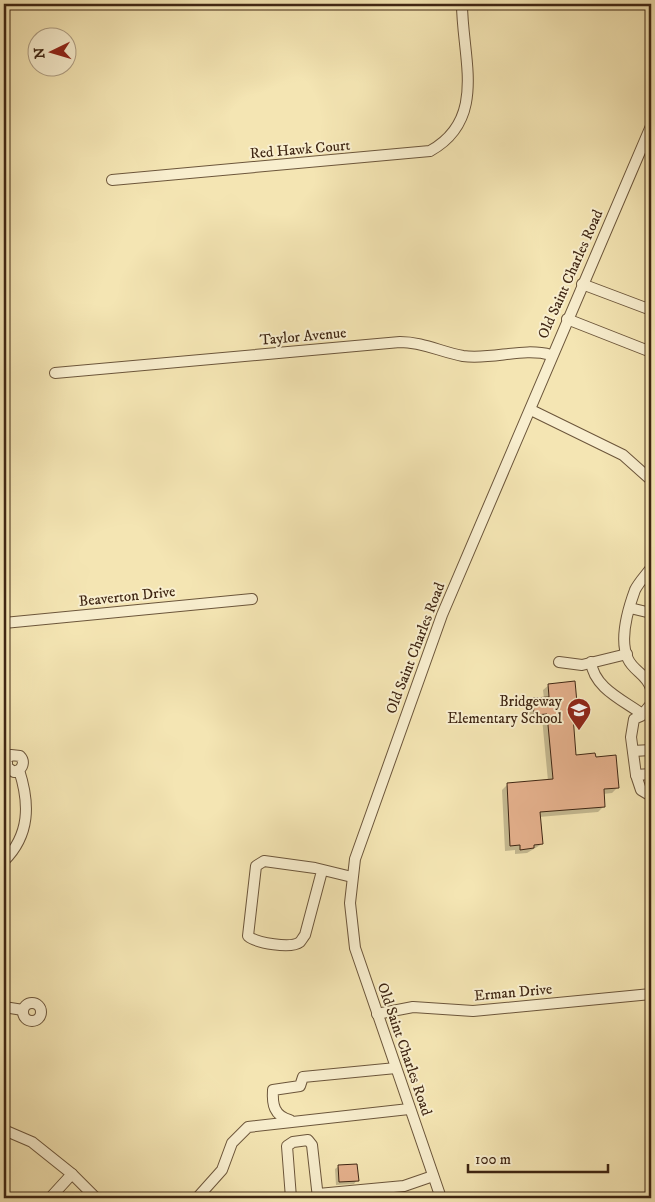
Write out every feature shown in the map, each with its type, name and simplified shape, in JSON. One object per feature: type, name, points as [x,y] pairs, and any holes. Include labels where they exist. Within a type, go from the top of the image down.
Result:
[{"type":"street","name":"Red Hawk Court","points":[[112,180],[430,151],[446,140],[459,126],[466,106],[469,88],[462,4]]},
{"type":"street","name":"Old Saint Charles Road","points":[[441,1198],[355,948],[351,918],[352,877],[359,844],[442,615],[531,410],[551,355],[651,126]]},
{"type":"street","points":[[582,284],[651,310]]},
{"type":"street","points":[[567,319],[651,352]]},
{"type":"street","name":"Taylor Avenue","points":[[55,373],[400,342],[426,344],[462,356],[484,357],[537,351],[551,355]]},
{"type":"street","points":[[531,410],[623,455],[651,480]]},
{"type":"street","points":[[651,568],[636,589],[630,608],[625,640],[628,660],[649,681],[651,689]]},
{"type":"street","name":"Beaverton Drive","points":[[4,623],[252,599]]},
{"type":"street","points":[[630,608],[651,613]]},
{"type":"street","points":[[559,662],[582,664],[627,654]]},
{"type":"street","points":[[591,662],[592,672],[597,682],[638,717]]},
{"type":"street","points":[[651,704],[638,717],[631,737],[636,775],[641,790],[651,796]]},
{"type":"street","points":[[633,751],[651,750]]},
{"type":"street","points":[[4,861],[21,840],[26,821],[27,798],[19,770]]},
{"type":"street","points":[[636,775],[651,774]]},
{"type":"street","points":[[322,871],[305,935],[300,942],[290,946],[254,941],[248,936],[256,866],[259,863],[264,861],[315,868],[352,877]]},
{"type":"street","name":"Erman Drive","points":[[377,1014],[413,1007],[473,1011],[651,994]]},
{"type":"street","points":[[4,1007],[23,1010]]},
{"type":"street","points":[[295,1121],[285,1119],[277,1113],[273,1104],[273,1090],[300,1086],[303,1077],[396,1068]]},
{"type":"street","points":[[200,1196],[222,1170],[232,1143],[244,1130],[256,1125],[409,1109]]},
{"type":"street","points":[[4,1130],[32,1142],[72,1174],[96,1198]]},
{"type":"street","points":[[291,1198],[287,1150],[288,1144],[292,1142],[308,1140],[312,1143],[318,1196],[404,1186],[433,1176]]},
{"type":"street","points":[[50,1198],[72,1174]]},
{"type":"building","points":[[575,681],[577,703],[572,703],[576,755],[595,753],[596,757],[616,755],[619,788],[604,789],[605,807],[540,812],[543,844],[534,845],[534,848],[520,850],[520,845],[510,846],[507,783],[553,779],[547,714],[534,715],[533,698],[549,697],[548,684]]},
{"type":"building","points":[[357,1164],[359,1181],[339,1182],[338,1165]]},
{"type":"place","name":"Bridgeway Elementary School","points":[[579,731]]}]
